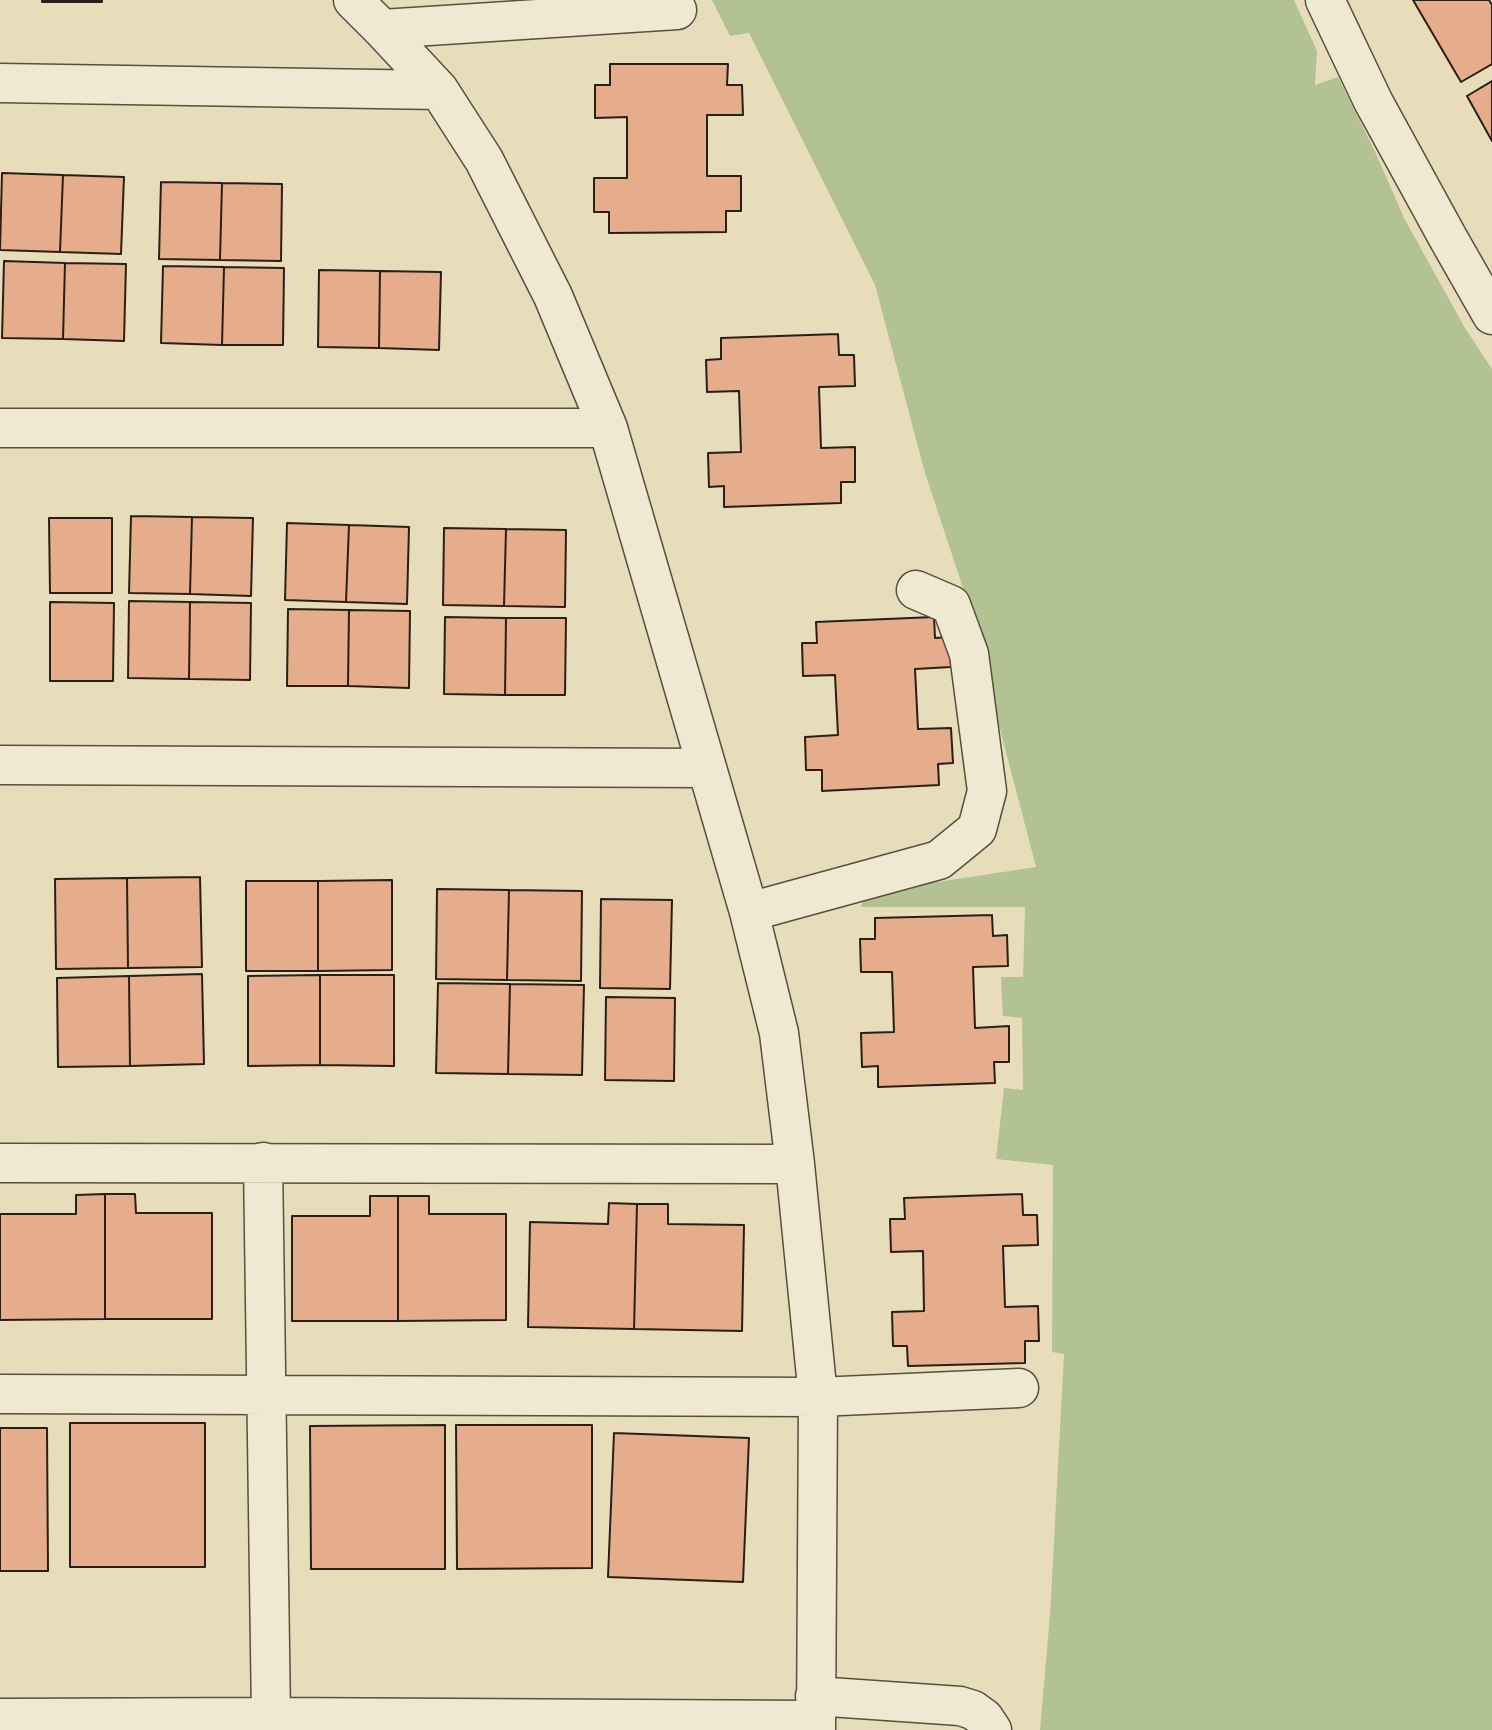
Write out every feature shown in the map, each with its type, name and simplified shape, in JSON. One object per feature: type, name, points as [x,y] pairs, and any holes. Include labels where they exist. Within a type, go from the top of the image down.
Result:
[{"type":"street","points":[[353,0],[439,90],[484,160],[553,296],[608,428],[749,912],[779,1033],[818,1397],[816,1715]]},
{"type":"street","points":[[1325,0],[1386,124],[1492,314]]},
{"type":"street","points":[[382,29],[677,10]]},
{"type":"street","points":[[0,83],[439,90]]},
{"type":"street","points":[[0,428],[608,428]]},
{"type":"street","points":[[749,912],[939,860],[977,829],[987,791],[969,654],[951,606],[916,590]]},
{"type":"street","points":[[0,765],[706,768]]},
{"type":"street","points":[[263,1162],[271,1717]]},
{"type":"street","points":[[0,1163],[795,1164]]},
{"type":"street","points":[[0,1394],[818,1397],[1019,1388]]},
{"type":"street","points":[[0,1718],[816,1715],[960,1706],[973,1710],[984,1718],[992,1730]]},
{"type":"green space","points":[[712,0],[1294,0],[1317,51],[1315,85],[1338,77],[1404,218],[1465,328],[1492,369],[1492,1730],[1040,1730],[1050,1615],[1064,1354],[1052,1352],[1053,1165],[996,1159],[1004,1088],[1023,1090],[1022,1018],[1003,1016],[1001,977],[1023,977],[1025,907],[861,907],[865,893],[1036,867],[964,591],[925,473],[875,285],[749,33],[730,36]]},
{"type":"building","points":[[102,0],[102,2],[42,2]]},
{"type":"building","points":[[1413,0],[1489,0],[1492,5],[1492,64],[1461,82]]},
{"type":"building","points":[[610,64],[728,64],[727,85],[742,85],[743,115],[707,115],[707,176],[741,176],[741,211],[726,211],[726,232],[609,233],[609,212],[594,212],[594,178],[627,178],[627,117],[595,118],[595,85],[610,85]]},
{"type":"building","points":[[1492,81],[1492,141],[1467,96]]},
{"type":"building","points":[[2,173],[63,175],[60,252],[0,250]]},
{"type":"building","points":[[63,175],[124,177],[121,254],[60,252]]},
{"type":"building","points":[[161,182],[222,183],[220,260],[159,259]]},
{"type":"building","points":[[222,183],[282,184],[281,261],[220,260]]},
{"type":"building","points":[[4,261],[65,263],[63,339],[2,338]]},
{"type":"building","points":[[65,263],[126,264],[124,341],[63,339]]},
{"type":"building","points":[[163,266],[224,267],[222,345],[161,343]]},
{"type":"building","points":[[224,267],[284,268],[283,345],[222,345]]},
{"type":"building","points":[[319,270],[380,271],[379,348],[318,347]]},
{"type":"building","points":[[380,271],[441,272],[439,350],[379,348]]},
{"type":"building","points":[[838,334],[839,355],[854,355],[855,386],[819,387],[821,448],[855,447],[855,482],[841,482],[841,503],[724,507],[724,486],[709,487],[708,453],[741,452],[739,391],[707,392],[706,360],[721,359],[721,338]]},
{"type":"building","points":[[131,516],[192,517],[190,594],[129,593]]},
{"type":"building","points":[[192,517],[253,518],[251,596],[190,594]]},
{"type":"building","points":[[49,518],[112,518],[112,593],[50,593]]},
{"type":"building","points":[[287,523],[349,525],[346,602],[285,600]]},
{"type":"building","points":[[349,525],[409,527],[407,604],[346,602]]},
{"type":"building","points":[[444,528],[506,529],[504,606],[443,605]]},
{"type":"building","points":[[506,529],[566,530],[565,607],[504,606]]},
{"type":"building","points":[[129,601],[190,602],[189,679],[128,678]]},
{"type":"building","points":[[50,602],[114,603],[113,681],[50,681]]},
{"type":"building","points":[[190,602],[251,603],[250,680],[189,679]]},
{"type":"building","points":[[288,609],[349,610],[348,686],[287,686]]},
{"type":"building","points":[[349,610],[410,611],[409,688],[348,686]]},
{"type":"building","points":[[445,617],[506,618],[505,695],[444,694]]},
{"type":"building","points":[[934,617],[935,638],[949,637],[951,667],[915,669],[918,729],[951,728],[953,763],[938,764],[939,785],[822,791],[822,770],[806,770],[805,737],[838,735],[835,675],[803,676],[802,643],[817,643],[816,622]]},
{"type":"building","points":[[506,618],[566,618],[565,695],[505,695]]},
{"type":"building","points":[[200,877],[202,967],[128,968],[127,878]]},
{"type":"building","points":[[127,878],[128,968],[56,969],[55,879]]},
{"type":"building","points":[[392,880],[392,970],[318,971],[318,881]]},
{"type":"building","points":[[246,881],[318,881],[318,971],[246,971]]},
{"type":"building","points":[[437,889],[509,890],[507,980],[436,979]]},
{"type":"building","points":[[509,890],[582,891],[581,981],[507,980]]},
{"type":"building","points":[[601,899],[672,900],[670,989],[600,988]]},
{"type":"building","points":[[992,915],[993,936],[1007,935],[1008,966],[973,967],[975,1028],[1009,1026],[1009,1062],[994,1062],[995,1083],[878,1087],[878,1066],[862,1067],[861,1033],[894,1032],[892,972],[861,972],[860,939],[875,939],[875,918]]},
{"type":"building","points":[[202,974],[204,1064],[130,1066],[129,976]]},
{"type":"building","points":[[320,975],[320,1065],[248,1066],[248,976]]},
{"type":"building","points":[[320,975],[394,975],[394,1066],[320,1065]]},
{"type":"building","points":[[129,976],[130,1066],[58,1067],[57,978]]},
{"type":"building","points":[[438,983],[510,984],[508,1074],[436,1073]]},
{"type":"building","points":[[510,984],[584,985],[582,1075],[508,1074]]},
{"type":"building","points":[[606,997],[675,998],[674,1081],[605,1080]]},
{"type":"building","points":[[105,1194],[105,1319],[0,1320],[0,1214],[76,1214],[76,1195]]},
{"type":"building","points":[[105,1194],[135,1194],[136,1213],[212,1213],[212,1319],[105,1319]]},
{"type":"building","points":[[1022,1194],[1023,1215],[1037,1215],[1038,1245],[1003,1246],[1005,1307],[1038,1306],[1039,1341],[1025,1341],[1025,1363],[908,1366],[907,1346],[893,1346],[892,1312],[924,1311],[923,1251],[891,1252],[890,1219],[905,1219],[904,1198]]},
{"type":"building","points":[[370,1196],[398,1196],[398,1321],[292,1321],[292,1216],[370,1216]]},
{"type":"building","points":[[398,1196],[429,1196],[429,1214],[506,1214],[506,1320],[398,1321]]},
{"type":"building","points":[[609,1203],[637,1204],[634,1329],[528,1327],[530,1222],[608,1224]]},
{"type":"building","points":[[637,1204],[668,1204],[668,1224],[744,1225],[742,1331],[634,1329]]},
{"type":"building","points":[[70,1423],[205,1423],[205,1567],[70,1567]]},
{"type":"building","points":[[445,1425],[445,1569],[311,1569],[310,1426]]},
{"type":"building","points":[[456,1425],[592,1425],[592,1568],[457,1569]]},
{"type":"building","points":[[0,1428],[47,1428],[48,1571],[0,1571]]},
{"type":"building","points":[[614,1433],[749,1438],[743,1582],[608,1577]]}]
